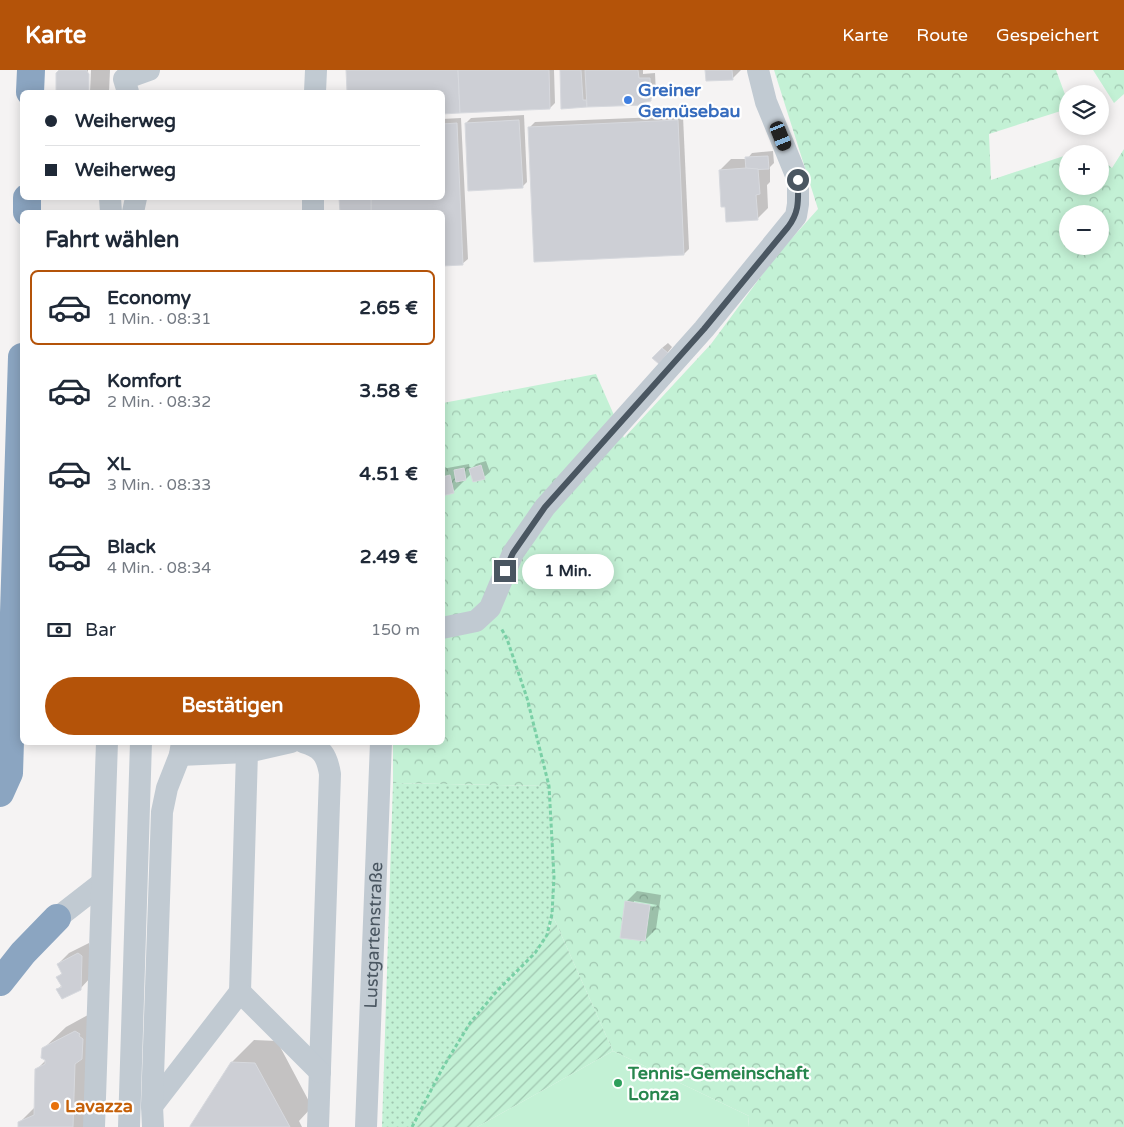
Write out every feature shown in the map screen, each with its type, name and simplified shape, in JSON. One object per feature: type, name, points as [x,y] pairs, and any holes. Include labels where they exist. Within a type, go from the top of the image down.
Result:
[{"type":"highway","points":[[30,70],[30,90]]},
{"type":"highway","points":[[0,794],[9,773],[20,421]]},
{"type":"highway","points":[[0,982],[23,953],[57,918]]},
{"type":"street","points":[[123,84],[149,70]]},
{"type":"street","points":[[315,90],[316,70]]},
{"type":"street","points":[[445,627],[476,621],[490,608],[513,553],[545,507],[704,329],[796,216],[798,180],[766,102],[758,70]]},
{"type":"street","points":[[94,1127],[107,745]]},
{"type":"street","points":[[129,1127],[141,745]]},
{"type":"street","points":[[152,1120],[162,812],[167,788],[181,749],[247,752],[278,745]]},
{"type":"street","points":[[312,745],[321,751],[328,760],[330,774],[318,1127]]},
{"type":"street","name":"Lustgartenstraße","points":[[366,1127],[381,745]]},
{"type":"street","points":[[152,1120],[240,992],[247,752]]},
{"type":"street","points":[[57,918],[102,883]]},
{"type":"street","points":[[240,992],[320,1072]]},
{"type":"path","points":[[412,1127],[442,1068],[470,1023],[535,953],[547,935],[552,914],[554,877],[549,786],[527,698],[507,639],[490,608]]},
{"type":"green space","points":[[774,70],[1056,70],[1062,85],[1059,85],[1059,112],[989,134],[991,180],[1059,158],[1059,195],[1109,195],[1109,166],[1112,168],[1124,149],[1124,1127],[748,1127],[749,1116],[613,1051],[552,914],[554,877],[549,786],[393,783],[393,745],[445,745],[445,403],[596,374],[624,438],[711,344],[776,256],[818,209]]},
{"type":"green space","points":[[1093,70],[1124,70],[1124,94],[1114,103],[1109,95],[1109,85],[1103,85]]},
{"type":"green space","points":[[393,783],[549,786],[554,877],[552,914],[547,935],[535,953],[470,1023],[442,1069],[412,1127],[382,1127]]},
{"type":"green space","points":[[552,914],[613,1051],[477,1127],[412,1127],[439,1074],[462,1035],[479,1012],[530,959],[546,936]]},
{"type":"green space","name":"Tennis-Gemeinschaft Lonza","points":[[613,1051],[749,1116],[748,1127],[477,1127]]},
{"type":"building","points":[[59,70],[86,70],[89,74],[89,90],[56,90],[56,73]]},
{"type":"building","points":[[346,70],[458,70],[460,113],[445,114],[445,90],[347,90]]},
{"type":"building","points":[[458,70],[549,70],[550,109],[460,113]]},
{"type":"building","points":[[560,70],[581,70],[583,100],[586,100],[587,107],[561,109]]},
{"type":"building","points":[[585,70],[638,70],[639,78],[650,78],[651,101],[645,102],[645,105],[587,107]]},
{"type":"building","points":[[705,70],[732,70],[733,80],[706,81]]},
{"type":"building","points":[[519,120],[523,188],[468,191],[465,123]]},
{"type":"building","points":[[678,120],[684,255],[534,262],[528,127]]},
{"type":"building","points":[[457,123],[463,265],[445,266],[445,210],[371,210],[371,200],[445,200],[445,124]]},
{"type":"building","points":[[768,156],[769,169],[746,170],[745,157]]},
{"type":"building","points":[[758,169],[760,194],[756,195],[758,220],[726,222],[725,207],[721,207],[719,170]]},
{"type":"building","points":[[339,200],[371,200],[371,210],[340,210]]},
{"type":"building","points":[[662,348],[668,353],[659,364],[652,358]]},
{"type":"building","points":[[481,465],[485,479],[473,482],[469,469]]},
{"type":"building","points":[[464,468],[466,480],[456,482],[454,470]]},
{"type":"building","points":[[450,475],[454,493],[445,495],[445,476]]},
{"type":"building","points":[[625,901],[650,905],[645,941],[620,938]]},
{"type":"building","points":[[78,953],[82,956],[81,990],[62,999],[56,989],[62,987],[56,977],[62,974],[57,964]]},
{"type":"building","points":[[75,1031],[83,1039],[82,1059],[75,1064],[73,1127],[18,1127],[18,1122],[34,1115],[35,1069],[45,1064],[45,1060],[41,1058],[42,1048]]},
{"type":"building","points":[[231,1062],[255,1063],[290,1127],[190,1127]]},
{"type":"place","name":"Greiner Gemüsebau","points":[[628,100]]},
{"type":"place","name":"Tennis-Gemeinschaft Lonza","points":[[618,1083]]},
{"type":"place","name":"Lavazza","points":[[55,1106]]},
{"type":"route","points":[[505,571],[513,553],[545,507],[704,329],[788,227],[796,216],[798,180]]}]
